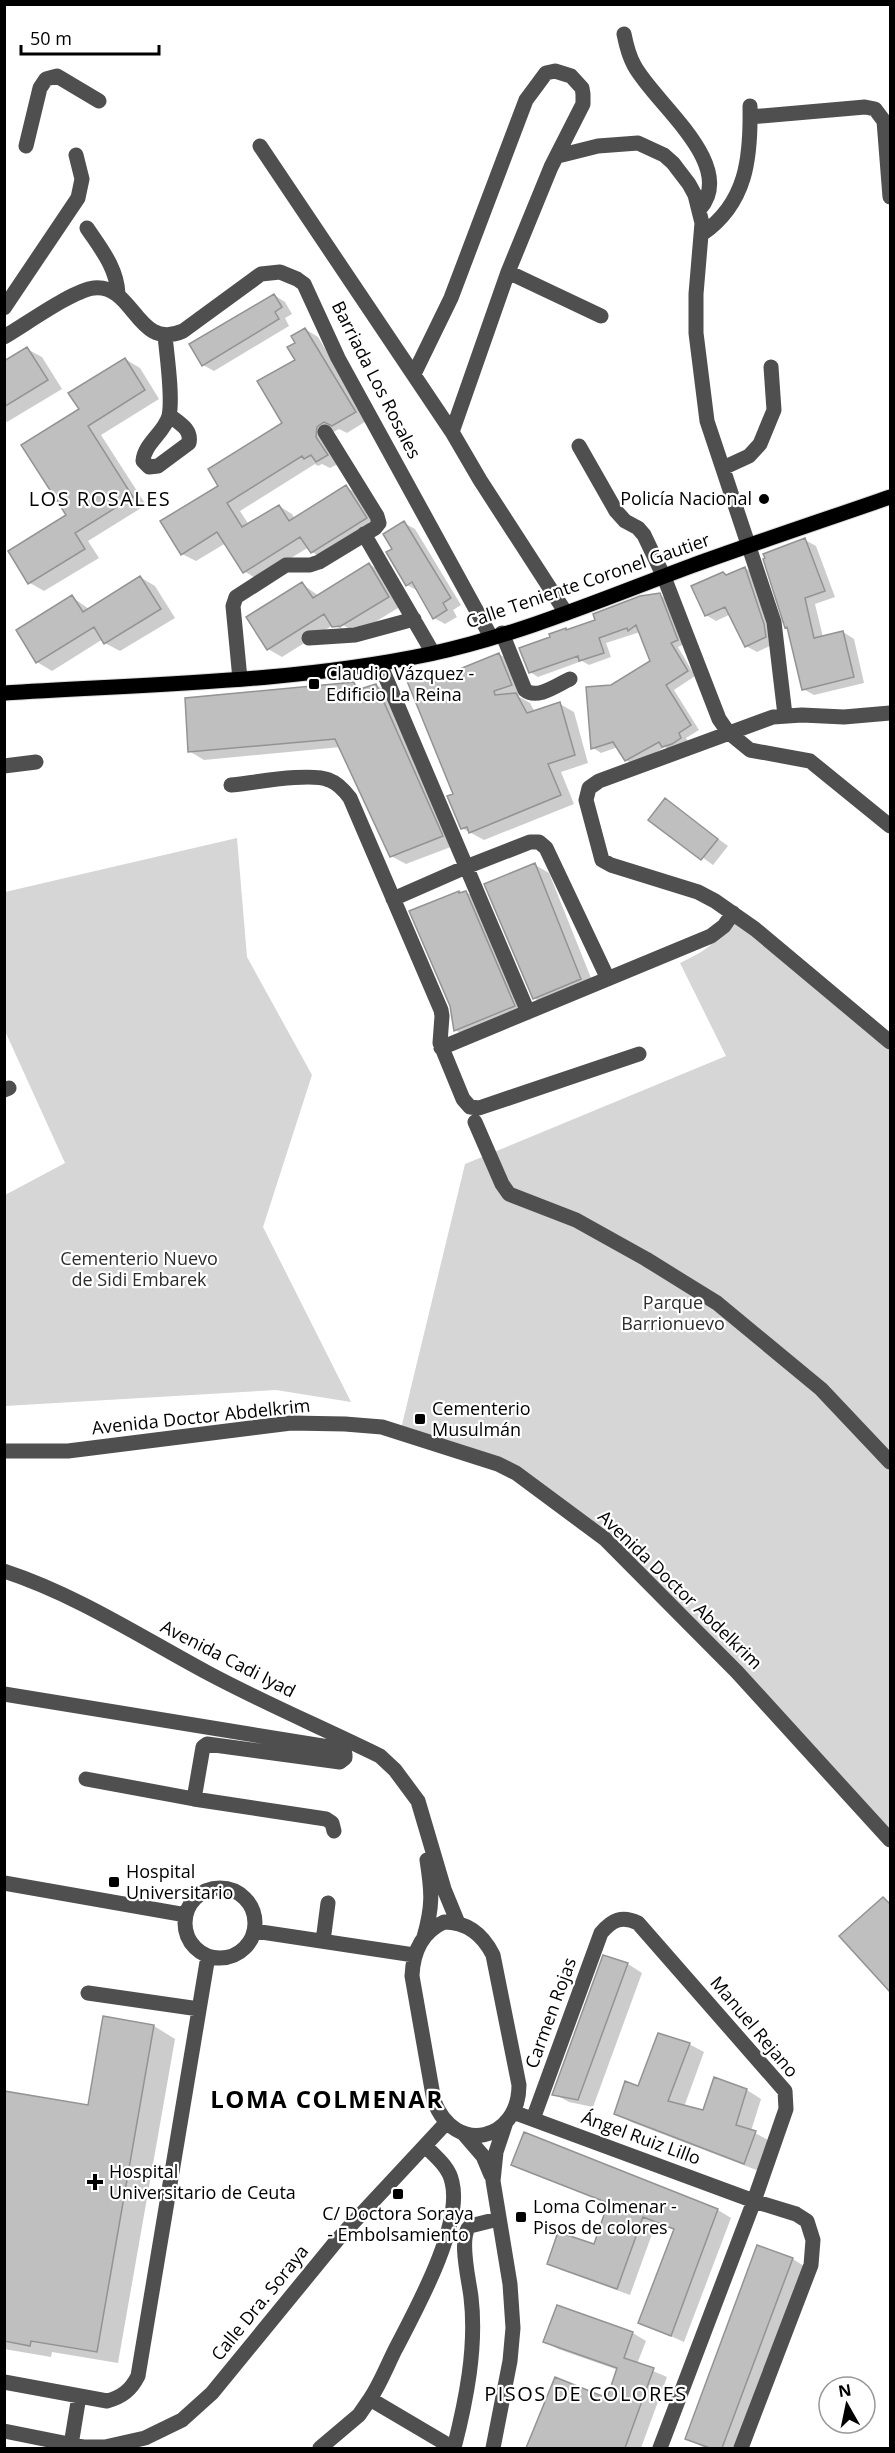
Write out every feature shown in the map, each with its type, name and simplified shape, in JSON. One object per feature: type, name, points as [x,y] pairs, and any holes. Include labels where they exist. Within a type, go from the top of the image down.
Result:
[{"type":"main road","name":"Calle Teniente Coronel Gautier","points":[[4,693],[307,674],[380,664],[433,653],[566,613],[664,576],[891,497]]},
{"type":"street","points":[[624,34],[634,66],[686,130],[702,158],[711,186],[706,202],[700,209]]},
{"type":"street","points":[[414,374],[451,298],[526,100],[546,73],[555,71],[571,76],[582,88],[583,104],[551,167],[508,272],[452,432]]},
{"type":"street","points":[[26,146],[40,88],[46,79],[57,76],[99,101]]},
{"type":"street","points":[[702,234],[720,220],[736,200],[746,164],[750,112],[865,107],[875,109],[884,121],[891,197]]},
{"type":"street","points":[[558,156],[598,146],[638,143],[664,155],[673,163],[689,184],[700,209],[702,234],[696,294],[698,362],[707,421],[774,622],[785,715]]},
{"type":"street","points":[[260,146],[414,374],[566,613]]},
{"type":"street","points":[[4,308],[78,198],[82,179],[76,155]]},
{"type":"street","points":[[87,228],[111,264],[118,294]]},
{"type":"street","name":"Barriada Los Rosales","points":[[165,336],[183,331],[261,274],[280,272],[290,274],[304,284],[338,358],[525,690],[529,693],[538,693],[570,679]]},
{"type":"street","points":[[508,272],[601,316]]},
{"type":"street","points":[[4,337],[86,290],[102,288],[118,294],[150,330],[165,336],[169,416]]},
{"type":"street","points":[[723,468],[749,456],[760,444],[773,417],[771,367]]},
{"type":"street","points":[[240,679],[233,606],[238,594],[286,566],[310,565],[319,562],[378,526],[379,519],[325,432]]},
{"type":"street","points":[[579,446],[616,511],[644,535],[664,576],[719,719],[728,732],[750,750],[810,761],[891,825]]},
{"type":"street","points":[[364,534],[433,653]]},
{"type":"street","points":[[309,638],[355,635],[414,619]]},
{"type":"street","points":[[380,664],[528,1012]]},
{"type":"street","points":[[891,713],[844,717],[785,715],[728,732],[689,749],[599,781],[589,788],[586,800],[602,860],[611,865],[698,891],[733,913],[891,1042]]},
{"type":"street","points":[[4,766],[36,762]]},
{"type":"street","points":[[231,785],[315,777],[330,780],[350,798],[441,1010],[439,1036],[441,1048],[463,1099],[474,1108],[639,1054]]},
{"type":"street","points":[[393,900],[466,867],[530,842],[543,844],[608,979]]},
{"type":"street","points":[[441,1048],[711,936],[724,926],[733,913]]},
{"type":"street","points":[[476,1122],[502,1184],[509,1194],[556,1211],[595,1230],[717,1303],[821,1389],[891,1462]]},
{"type":"street","name":"Avenida Doctor Abdelkrim","points":[[4,1451],[68,1451],[291,1423],[345,1424],[382,1427],[498,1464],[516,1473],[605,1539],[737,1672],[891,1839]]},
{"type":"street","name":"Avenida Cadi Iyad","points":[[4,1571],[51,1588],[211,1674],[380,1756],[395,1770],[418,1801],[444,1889],[458,1923]]},
{"type":"street","points":[[4,1695],[341,1749],[345,1754],[343,1761],[339,1762],[207,1744],[203,1747],[194,1799]]},
{"type":"street","points":[[86,1779],[194,1799],[326,1819],[332,1823],[334,1831]]},
{"type":"street","name":"Avenida Cadi Iyad","points":[[418,1801],[432,1894],[430,1916],[424,1938]]},
{"type":"street","points":[[4,1883],[186,1915]]},
{"type":"street","points":[[229,1889],[247,1900],[253,1910],[254,1931],[245,1948],[237,1953],[218,1958],[208,1956],[199,1951],[187,1935],[186,1915],[190,1905],[207,1891],[229,1889]]},
{"type":"street","points":[[323,1941],[328,1903]]},
{"type":"street","name":"Manuel Rejano","points":[[610,1923],[624,1919],[638,1923],[785,2091],[786,2109],[754,2201],[660,2448]]},
{"type":"street","points":[[493,2181],[483,2156],[464,2134],[446,2123],[438,2113],[434,2101],[412,1976],[414,1955],[424,1938],[436,1926],[444,1922],[458,1923],[475,1931],[493,1955],[519,2085],[518,2101],[495,2151],[493,2181],[510,2284],[513,2328],[510,2361],[493,2448]]},
{"type":"street","name":"Carmen Rojas","points":[[533,2119],[597,1941],[610,1923]]},
{"type":"street","points":[[254,1931],[414,1955]]},
{"type":"street","points":[[4,2382],[98,2401],[115,2399],[129,2390],[138,2376],[208,1956]]},
{"type":"street","points":[[88,1993],[199,2009]]},
{"type":"street","points":[[464,2134],[488,2135],[501,2127],[510,2116]]},
{"type":"street","name":"Ángel Ruiz Lillo","points":[[510,2116],[533,2119],[754,2201],[802,2216],[810,2226],[812,2251],[806,2278],[741,2448]]},
{"type":"street","name":"Calle Dra. Soraya","points":[[4,2431],[84,2448],[105,2447],[136,2441],[164,2430],[198,2407],[338,2239],[446,2123]]},
{"type":"street","points":[[320,2448],[358,2415],[370,2399],[428,2285],[450,2218],[454,2192],[451,2177],[445,2167],[425,2146]]},
{"type":"street","points":[[370,2399],[453,2448],[464,2399],[472,2337],[472,2300],[464,2236],[471,2226],[498,2219]]},
{"type":"street","points":[[71,2445],[79,2396]]},
{"type":"green space","name":"Cementerio Nuevo de Sidi Embarek","points":[[237,838],[247,957],[312,1075],[263,1227],[351,1402],[276,1390],[5,1406],[5,1195],[65,1163],[5,1031],[5,892]]},
{"type":"green space","name":"Parque Barrionuevo","points":[[728,915],[890,1045],[890,1841],[678,1609],[540,1487],[400,1433],[465,1164],[726,1056],[680,963],[698,954],[715,940]]},
{"type":"building","points":[[274,294],[282,307],[275,312],[279,319],[202,366],[189,344]]},
{"type":"building","points":[[305,328],[356,412],[332,426],[324,422],[317,427],[316,437],[328,455],[316,462],[311,455],[304,459],[302,456],[227,503],[242,527],[279,505],[289,521],[346,485],[367,518],[311,553],[300,537],[243,573],[217,532],[181,555],[160,521],[218,486],[208,469],[282,423],[257,381],[295,360],[287,347],[295,343],[291,336]]},
{"type":"building","points":[[27,347],[48,380],[4,407],[4,361]]},
{"type":"building","points":[[125,358],[145,390],[88,426],[133,497],[75,533],[85,549],[28,584],[8,551],[66,515],[21,445],[79,409],[68,393]]},
{"type":"building","points":[[404,521],[451,598],[443,603],[447,610],[433,619],[412,582],[406,586],[386,552],[392,549],[383,534]]},
{"type":"building","points":[[805,538],[825,591],[805,598],[814,638],[843,631],[854,677],[802,690],[787,627],[785,628],[763,554]]},
{"type":"building","points":[[369,563],[389,597],[341,626],[332,627],[324,614],[267,650],[246,617],[302,582],[313,598]]},
{"type":"building","points":[[745,567],[764,624],[766,637],[745,647],[725,607],[705,616],[691,586],[723,572],[726,575]]},
{"type":"building","points":[[140,576],[161,609],[104,644],[94,627],[36,663],[16,630],[72,595],[83,612]]},
{"type":"building","points":[[660,593],[678,640],[671,643],[688,671],[666,685],[691,725],[679,733],[681,738],[672,744],[662,747],[659,742],[625,761],[613,742],[591,749],[586,687],[611,685],[650,661],[636,625],[628,631],[627,628],[599,638],[604,653],[579,661],[578,656],[529,673],[519,648],[550,637],[549,634],[595,620],[593,614],[640,596]]},
{"type":"building","points":[[499,653],[512,685],[494,691],[495,695],[516,693],[527,713],[560,702],[575,755],[548,764],[561,795],[469,833],[467,827],[461,829],[447,796],[453,794],[407,681],[432,671],[435,679]]},
{"type":"building","points":[[354,682],[357,690],[376,684],[443,836],[390,857],[335,739],[188,752],[185,698]]},
{"type":"building","points":[[665,798],[718,839],[701,860],[648,820]]},
{"type":"building","points":[[535,863],[581,979],[533,999],[484,884]]},
{"type":"building","points":[[459,891],[459,893],[466,891],[515,1006],[454,1031],[450,1006],[409,911]]},
{"type":"building","points":[[883,1897],[891,1905],[891,1993],[839,1936]]},
{"type":"building","points":[[603,1955],[628,1963],[578,2100],[552,2095]]},
{"type":"building","points":[[103,2016],[154,2025],[97,2352],[31,2341],[30,2346],[4,2341],[4,2091],[88,2105]]},
{"type":"building","points":[[658,2033],[690,2043],[668,2101],[703,2110],[714,2077],[747,2089],[736,2125],[756,2131],[744,2164],[614,2114],[625,2081],[638,2086]]},
{"type":"building","points":[[524,2132],[718,2209],[671,2336],[638,2323],[674,2229],[643,2217],[617,2289],[547,2264],[558,2232],[594,2244],[608,2203],[511,2165]]},
{"type":"building","points":[[757,2245],[793,2258],[722,2448],[710,2448],[685,2439]]},
{"type":"building","points":[[557,2305],[633,2332],[624,2358],[654,2368],[625,2448],[526,2448],[555,2377],[607,2398],[617,2368],[543,2342]]},
{"type":"place","name":"Policía Nacional","points":[[764,499]]},
{"type":"place","name":"Claudio Vázquez - Edificio La Reina","points":[[314,684]]},
{"type":"place","name":"Cementerio Musulmán","points":[[420,1419]]},
{"type":"place","name":"Hospital Universitario","points":[[114,1882]]},
{"type":"place","name":"Hospital Universitario de Ceuta","points":[[95,2182]]},
{"type":"place","name":"C/ Doctora Soraya - Embolsamiento","points":[[398,2194]]},
{"type":"place","name":"Loma Colmenar - Pisos de colores","points":[[521,2217]]},
{"type":"district","name":"LOS ROSALES","points":[[100,499]]},
{"type":"district","name":"LOMA COLMENAR","points":[[327,2100]]},
{"type":"district","name":"PISOS DE COLORES","points":[[586,2394]]}]
